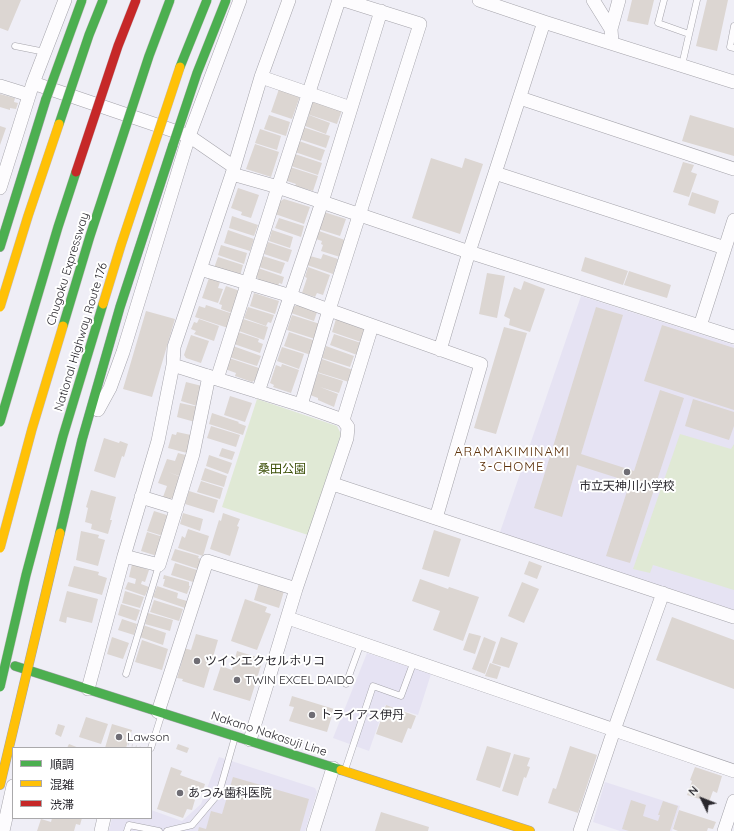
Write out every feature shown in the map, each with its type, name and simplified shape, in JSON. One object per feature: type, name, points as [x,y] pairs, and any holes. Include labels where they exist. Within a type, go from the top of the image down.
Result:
[{"type":"main road","points":[[0,247],[46,100],[82,0]]},
{"type":"main road","points":[[0,307],[28,216],[89,35],[103,0]]},
{"type":"main road","name":"Chugoku Expressway","points":[[0,422],[58,226],[118,46],[136,0]]},
{"type":"main road","name":"Chugoku Expressway","points":[[0,548],[32,429],[90,236],[149,56],[170,0]]},
{"type":"main road","name":"National Highway Route 176","points":[[0,687],[26,575],[66,428],[123,237],[180,68],[207,0]]},
{"type":"main road","points":[[0,785],[82,440],[120,307],[197,74],[226,0]]},
{"type":"main road","name":"Nakano Nakasuji Line","points":[[0,661],[530,831]]},
{"type":"street","points":[[0,188],[31,89],[65,0]]},
{"type":"street","points":[[82,440],[110,388],[123,352],[189,136],[240,0]]},
{"type":"street","points":[[88,689],[124,556],[158,440],[174,365],[174,347],[261,77],[288,0]]},
{"type":"street","points":[[124,556],[159,566],[177,508],[213,378],[247,283],[308,93],[340,0]]},
{"type":"street","points":[[301,405],[329,310],[420,24],[344,0]]},
{"type":"street","points":[[479,0],[734,82]]},
{"type":"street","points":[[593,0],[611,29]]},
{"type":"street","points":[[612,43],[611,29],[619,0]]},
{"type":"street","points":[[258,392],[322,202],[381,11]]},
{"type":"street","points":[[440,350],[469,252],[544,22]]},
{"type":"street","points":[[261,77],[351,108]]},
{"type":"street","points":[[0,86],[31,89],[189,136],[232,170],[278,187],[469,252],[734,337]]},
{"type":"street","points":[[520,98],[734,169]]},
{"type":"street","points":[[495,173],[725,248]]},
{"type":"street","points":[[700,326],[734,220]]},
{"type":"street","points":[[200,269],[291,296],[481,364],[436,518]]},
{"type":"street","points":[[343,420],[372,326]]},
{"type":"street","points":[[174,365],[301,405],[343,420],[348,427],[347,438],[333,484],[296,589],[250,740]]},
{"type":"street","points":[[333,484],[734,617]]},
{"type":"street","points":[[141,497],[177,508]]},
{"type":"street","points":[[160,712],[207,561],[296,589]]},
{"type":"street","points":[[580,831],[663,593]]},
{"type":"street","points":[[288,618],[734,771]]},
{"type":"street","points":[[8,749],[12,759]]},
{"type":"street","points":[[313,831],[339,770]]},
{"type":"street","points":[[3,831],[12,790]]},
{"type":"street","points":[[724,831],[734,801]]},
{"type":"street","points":[[101,831],[104,819]]},
{"type":"lane","points":[[664,0],[658,24],[689,34]]},
{"type":"lane","points":[[682,65],[697,0]]},
{"type":"lane","points":[[734,26],[730,47],[734,48]]},
{"type":"lane","points":[[16,46],[45,52]]},
{"type":"lane","points":[[126,674],[159,566]]},
{"type":"lane","points":[[346,684],[361,643]]},
{"type":"lane","points":[[339,770],[373,686],[401,696],[414,661]]},
{"type":"lane","points":[[151,747],[160,712]]},
{"type":"lane","points":[[167,831],[192,825],[219,792],[236,736]]},
{"type":"lane","points":[[127,831],[129,825],[159,831]]},
{"type":"path","points":[[128,744],[138,747]]},
{"type":"shaded area","name":"市立天神川小学校","points":[[581,296],[734,345],[734,610],[499,535]]},
{"type":"shaded area","points":[[367,653],[431,674],[418,715],[385,705],[369,751],[333,738]]},
{"type":"shaded area","points":[[219,757],[315,788],[317,792],[305,831],[109,831],[112,819],[152,819],[152,810],[182,821],[201,804]]},
{"type":"shaded area","points":[[605,782],[680,806],[672,831],[620,831],[593,822]]},
{"type":"green space","name":"桑田公園","points":[[257,399],[337,426],[341,434],[308,535],[222,507]]},
{"type":"green space","points":[[680,434],[731,449],[734,444],[734,590],[653,565],[650,573],[633,569]]},
{"type":"building","points":[[0,0],[21,0],[8,31],[0,28]]},
{"type":"building","points":[[632,0],[654,0],[648,25],[627,21]]},
{"type":"building","points":[[707,0],[728,0],[717,51],[696,46]]},
{"type":"building","points":[[279,89],[300,96],[292,119],[271,112]]},
{"type":"building","points":[[0,94],[15,98],[14,102],[18,103],[16,109],[10,108],[10,110],[0,107]]},
{"type":"building","points":[[312,100],[342,110],[337,124],[307,114]]},
{"type":"building","points":[[269,115],[290,122],[286,136],[264,129]]},
{"type":"building","points":[[309,115],[330,123],[326,134],[305,126]]},
{"type":"building","points":[[690,115],[734,128],[734,156],[682,141]]},
{"type":"building","points":[[0,126],[6,128],[0,145]]},
{"type":"building","points":[[303,127],[330,136],[326,148],[299,139]]},
{"type":"building","points":[[260,129],[281,136],[277,150],[255,143]]},
{"type":"building","points":[[299,141],[325,150],[321,161],[295,152]]},
{"type":"building","points":[[255,144],[279,152],[271,177],[246,169]]},
{"type":"building","points":[[295,154],[322,163],[318,175],[291,166]]},
{"type":"building","points":[[431,158],[462,168],[465,158],[483,164],[460,234],[412,218]]},
{"type":"building","points":[[683,162],[694,165],[691,172],[697,174],[689,197],[673,192]]},
{"type":"building","points":[[290,167],[318,176],[313,191],[295,186],[296,184],[287,181],[286,179]]},
{"type":"building","points":[[238,188],[259,195],[251,218],[241,215],[242,212],[231,208]]},
{"type":"building","points":[[692,192],[719,201],[715,214],[688,205]]},
{"type":"building","points":[[284,199],[310,207],[304,224],[275,214],[279,202]]},
{"type":"building","points":[[324,212],[346,219],[340,236],[318,229]]},
{"type":"building","points":[[232,216],[258,225],[254,236],[229,228]]},
{"type":"building","points":[[279,218],[304,226],[301,237],[275,228]]},
{"type":"building","points":[[228,230],[254,239],[250,251],[224,243]]},
{"type":"building","points":[[272,230],[293,237],[290,248],[269,241]]},
{"type":"building","points":[[319,231],[345,240],[340,257],[321,251],[323,245],[321,244],[322,241],[316,239]]},
{"type":"building","points":[[268,242],[292,250],[288,262],[264,254]]},
{"type":"building","points":[[221,245],[247,253],[244,264],[218,255]]},
{"type":"building","points":[[323,254],[338,259],[333,274],[307,265],[310,256],[321,259]]},
{"type":"building","points":[[263,256],[285,263],[281,274],[259,267]]},
{"type":"building","points":[[218,257],[243,265],[240,276],[214,268]]},
{"type":"building","points":[[585,257],[628,271],[623,285],[581,271]]},
{"type":"building","points":[[308,267],[330,275],[323,295],[317,293],[315,297],[302,293],[307,278],[305,277]]},
{"type":"building","points":[[258,268],[284,277],[282,284],[279,283],[278,288],[257,281],[258,278],[255,277]]},
{"type":"building","points":[[629,271],[671,285],[667,298],[624,285]]},
{"type":"building","points":[[487,273],[505,276],[497,318],[479,314]]},
{"type":"building","points":[[209,278],[220,282],[218,288],[223,289],[218,303],[202,298]]},
{"type":"building","points":[[524,281],[545,289],[530,332],[509,325],[510,319],[504,316],[514,287],[521,290]]},
{"type":"building","points":[[226,286],[240,291],[232,313],[221,309],[222,305],[219,304]]},
{"type":"building","points":[[254,293],[279,301],[275,314],[250,306]]},
{"type":"building","points":[[206,305],[233,314],[228,328],[195,317],[199,306],[205,308]]},
{"type":"building","points":[[297,305],[317,312],[314,321],[291,313],[293,307]]},
{"type":"building","points":[[248,307],[274,315],[271,323],[268,322],[266,326],[244,318]]},
{"type":"building","points":[[596,307],[623,315],[581,454],[634,471],[660,390],[684,398],[630,563],[606,556],[630,482],[577,465],[562,517],[534,508]]},
{"type":"building","points":[[146,311],[175,319],[152,397],[123,389]]},
{"type":"building","points":[[292,315],[320,324],[315,339],[287,330]]},
{"type":"building","points":[[199,319],[219,326],[214,341],[194,334],[196,331],[191,329],[194,322],[197,323]]},
{"type":"building","points":[[243,319],[268,327],[264,340],[239,331]]},
{"type":"building","points":[[336,319],[365,328],[361,342],[332,332]]},
{"type":"building","points":[[662,325],[734,348],[734,410],[644,381]]},
{"type":"building","points":[[504,327],[527,333],[496,434],[474,428]]},
{"type":"building","points":[[238,332],[259,339],[258,342],[263,344],[260,353],[234,344]]},
{"type":"building","points":[[289,332],[316,341],[311,355],[284,346]]},
{"type":"building","points":[[334,334],[361,343],[357,355],[330,345]]},
{"type":"building","points":[[191,335],[209,341],[201,363],[186,358],[184,355]]},
{"type":"building","points":[[233,346],[261,356],[257,366],[229,357]]},
{"type":"building","points":[[326,346],[354,356],[350,367],[322,358]]},
{"type":"building","points":[[282,347],[304,354],[299,369],[277,361]]},
{"type":"building","points":[[229,358],[259,368],[255,380],[252,382],[235,376],[236,373],[225,369]]},
{"type":"building","points":[[322,359],[353,370],[349,382],[317,372]]},
{"type":"building","points":[[282,364],[299,370],[291,393],[273,387],[274,385],[270,383],[276,365],[281,367]]},
{"type":"building","points":[[318,373],[343,381],[339,393],[320,387],[338,394],[334,407],[310,395]]},
{"type":"building","points":[[186,382],[202,386],[197,406],[181,401]]},
{"type":"building","points":[[230,396],[252,403],[245,422],[224,415]]},
{"type":"building","points":[[693,399],[734,412],[734,426],[729,440],[685,426]]},
{"type":"building","points":[[180,403],[199,407],[195,422],[177,417]]},
{"type":"building","points":[[212,413],[239,422],[238,423],[246,426],[243,435],[209,424]]},
{"type":"building","points":[[211,426],[240,435],[236,447],[207,438]]},
{"type":"building","points":[[177,432],[191,435],[187,453],[168,448],[172,434],[176,435]]},
{"type":"building","points":[[104,438],[119,443],[120,441],[128,444],[124,457],[122,456],[115,478],[94,471]]},
{"type":"building","points":[[222,448],[235,452],[232,460],[219,456]]},
{"type":"building","points":[[178,453],[189,456],[182,477],[168,472],[181,477],[175,497],[170,499],[163,497],[167,486],[158,483],[167,459],[175,461]]},
{"type":"building","points":[[209,455],[232,463],[228,474],[206,466]]},
{"type":"building","points":[[205,468],[227,476],[224,487],[201,480]]},
{"type":"building","points":[[201,481],[223,488],[220,499],[197,492]]},
{"type":"building","points":[[91,490],[116,497],[108,534],[91,529],[92,524],[85,522],[88,508],[86,507]]},
{"type":"building","points":[[189,491],[218,500],[214,513],[185,504]]},
{"type":"building","points":[[154,511],[170,516],[163,536],[147,531]]},
{"type":"building","points":[[183,513],[203,519],[200,531],[180,524]]},
{"type":"building","points":[[223,513],[240,519],[230,556],[210,549],[219,520],[221,521]]},
{"type":"building","points":[[188,529],[209,536],[203,556],[178,548],[182,536],[185,538]]},
{"type":"building","points":[[434,530],[461,539],[449,577],[422,569]]},
{"type":"building","points":[[81,531],[99,535],[98,538],[105,540],[98,566],[76,560]]},
{"type":"building","points":[[147,532],[163,537],[157,556],[141,551]]},
{"type":"building","points":[[175,549],[199,556],[198,558],[201,559],[198,569],[171,560]]},
{"type":"building","points":[[529,561],[542,566],[537,579],[524,574]]},
{"type":"building","points":[[175,563],[197,570],[193,582],[171,575]]},
{"type":"building","points":[[132,564],[149,570],[145,582],[142,581],[141,584],[149,587],[145,596],[125,589],[128,582],[135,584],[136,579],[129,577]]},
{"type":"building","points":[[74,566],[99,572],[98,575],[107,578],[102,595],[68,586]]},
{"type":"building","points":[[164,575],[189,582],[190,586],[187,594],[163,586],[165,579],[163,579]]},
{"type":"building","points":[[420,579],[448,589],[449,587],[479,597],[463,641],[433,630],[440,611],[412,601]]},
{"type":"building","points":[[522,582],[539,589],[524,623],[508,616]]},
{"type":"building","points":[[259,583],[284,591],[279,608],[254,600]]},
{"type":"building","points":[[157,586],[178,593],[177,598],[187,601],[185,608],[153,597]]},
{"type":"building","points":[[67,591],[98,599],[92,623],[67,617],[66,623],[59,621]]},
{"type":"building","points":[[125,591],[144,597],[140,608],[122,603]]},
{"type":"building","points":[[245,599],[267,607],[265,612],[271,614],[257,650],[231,641]]},
{"type":"building","points":[[154,600],[183,609],[179,621],[150,612]]},
{"type":"building","points":[[121,604],[140,610],[136,621],[118,615]]},
{"type":"building","points":[[148,613],[173,620],[170,631],[145,624]]},
{"type":"building","points":[[672,617],[734,640],[734,689],[656,660]]},
{"type":"building","points":[[122,619],[137,624],[134,635],[118,630]]},
{"type":"building","points":[[143,625],[166,633],[163,645],[140,637]]},
{"type":"building","points":[[469,633],[481,636],[475,654],[463,650]]},
{"type":"building","name":"ツインエクセルホリコ","points":[[196,634],[218,640],[204,688],[177,678],[184,648],[191,650]]},
{"type":"building","points":[[112,637],[129,643],[123,659],[107,654]]},
{"type":"building","points":[[484,637],[496,642],[485,674],[472,669]]},
{"type":"building","points":[[501,637],[518,643],[509,668],[492,663]]},
{"type":"building","points":[[142,640],[168,649],[162,670],[135,662]]},
{"type":"building","name":"TWIN EXCEL DAIDO","points":[[237,651],[263,659],[250,701],[213,690],[221,666],[232,670]]},
{"type":"building","points":[[490,663],[501,667],[497,679],[485,676]]},
{"type":"building","name":"トライアス伊丹","points":[[292,696],[334,709],[327,732],[289,721],[294,707],[289,706]]},
{"type":"building","points":[[386,705],[416,716],[411,729],[408,728],[402,743],[376,734]]},
{"type":"building","points":[[86,717],[108,724],[101,744],[79,737]]},
{"type":"building","points":[[58,724],[65,726],[61,737],[55,734]]},
{"type":"building","name":"Lawson","points":[[112,724],[132,730],[126,747],[105,747]]},
{"type":"building","points":[[69,744],[76,747],[68,747]]},
{"type":"building","points":[[178,744],[189,748],[187,753],[176,749]]},
{"type":"building","points":[[487,746],[511,753],[500,788],[476,780]]},
{"type":"building","points":[[570,746],[597,755],[578,813],[548,803],[553,788],[556,789]]},
{"type":"building","points":[[514,754],[530,758],[527,766],[530,767],[526,778],[524,777],[518,796],[502,791]]},
{"type":"building","name":"あつみ歯科医院","points":[[171,767],[182,771],[180,775],[205,784],[202,794],[197,793],[192,810],[187,809],[183,818],[157,809]]},
{"type":"building","points":[[695,767],[722,776],[717,793],[713,791],[709,802],[687,795],[692,781],[690,780]]},
{"type":"building","points":[[233,777],[309,799],[300,831],[198,831],[199,827],[206,829],[211,811],[222,814]]},
{"type":"building","points":[[631,800],[646,805],[643,816],[658,821],[660,815],[658,815],[663,801],[678,806],[670,831],[629,831],[622,829]]},
{"type":"building","points":[[679,810],[716,822],[713,829],[708,828],[707,831],[678,831],[673,829]]},
{"type":"building","points":[[381,812],[429,827],[428,831],[375,831]]},
{"type":"building","points":[[41,819],[51,822],[52,819],[82,819],[80,825],[76,824],[74,831],[37,831]]},
{"type":"traffic: fast","points":[[46,99],[82,0]]},
{"type":"traffic: fast","points":[[59,124],[89,35],[103,0]]},
{"type":"traffic: fast","points":[[63,326],[90,236],[149,56],[170,0]]},
{"type":"traffic: fast","points":[[180,67],[207,0]]},
{"type":"traffic: fast","points":[[173,145],[197,73],[226,0]]},
{"type":"traffic: fast","points":[[0,247],[46,99]]},
{"type":"traffic: fast","points":[[60,533],[82,440],[120,307],[173,145]]},
{"type":"traffic: fast","points":[[0,422],[58,227],[76,172]]},
{"type":"traffic: fast","points":[[0,687],[26,575],[63,436],[103,304]]},
{"type":"traffic: fast","points":[[15,666],[341,770]]},
{"type":"traffic: slow","points":[[103,304],[180,67]]},
{"type":"traffic: slow","points":[[0,307],[28,216],[59,124]]},
{"type":"traffic: slow","points":[[0,548],[32,429],[63,326]]},
{"type":"traffic: slow","points":[[0,785],[60,533]]},
{"type":"traffic: slow","points":[[341,770],[530,831]]},
{"type":"traffic: jam","points":[[76,172],[118,46],[136,0]]},
{"type":"place","name":"市立天神川小学校","points":[[627,472]]},
{"type":"place","name":"ツインエクセルホリコ","points":[[197,661]]},
{"type":"place","name":"TWIN EXCEL DAIDO","points":[[237,680]]},
{"type":"place","name":"トライアス伊丹","points":[[312,715]]},
{"type":"place","name":"Lawson","points":[[119,737]]},
{"type":"place","name":"あつみ歯科医院","points":[[180,793]]},
{"type":"district","name":"ARAMAKIMINAMI 3-CHOME","points":[[512,460]]}]
